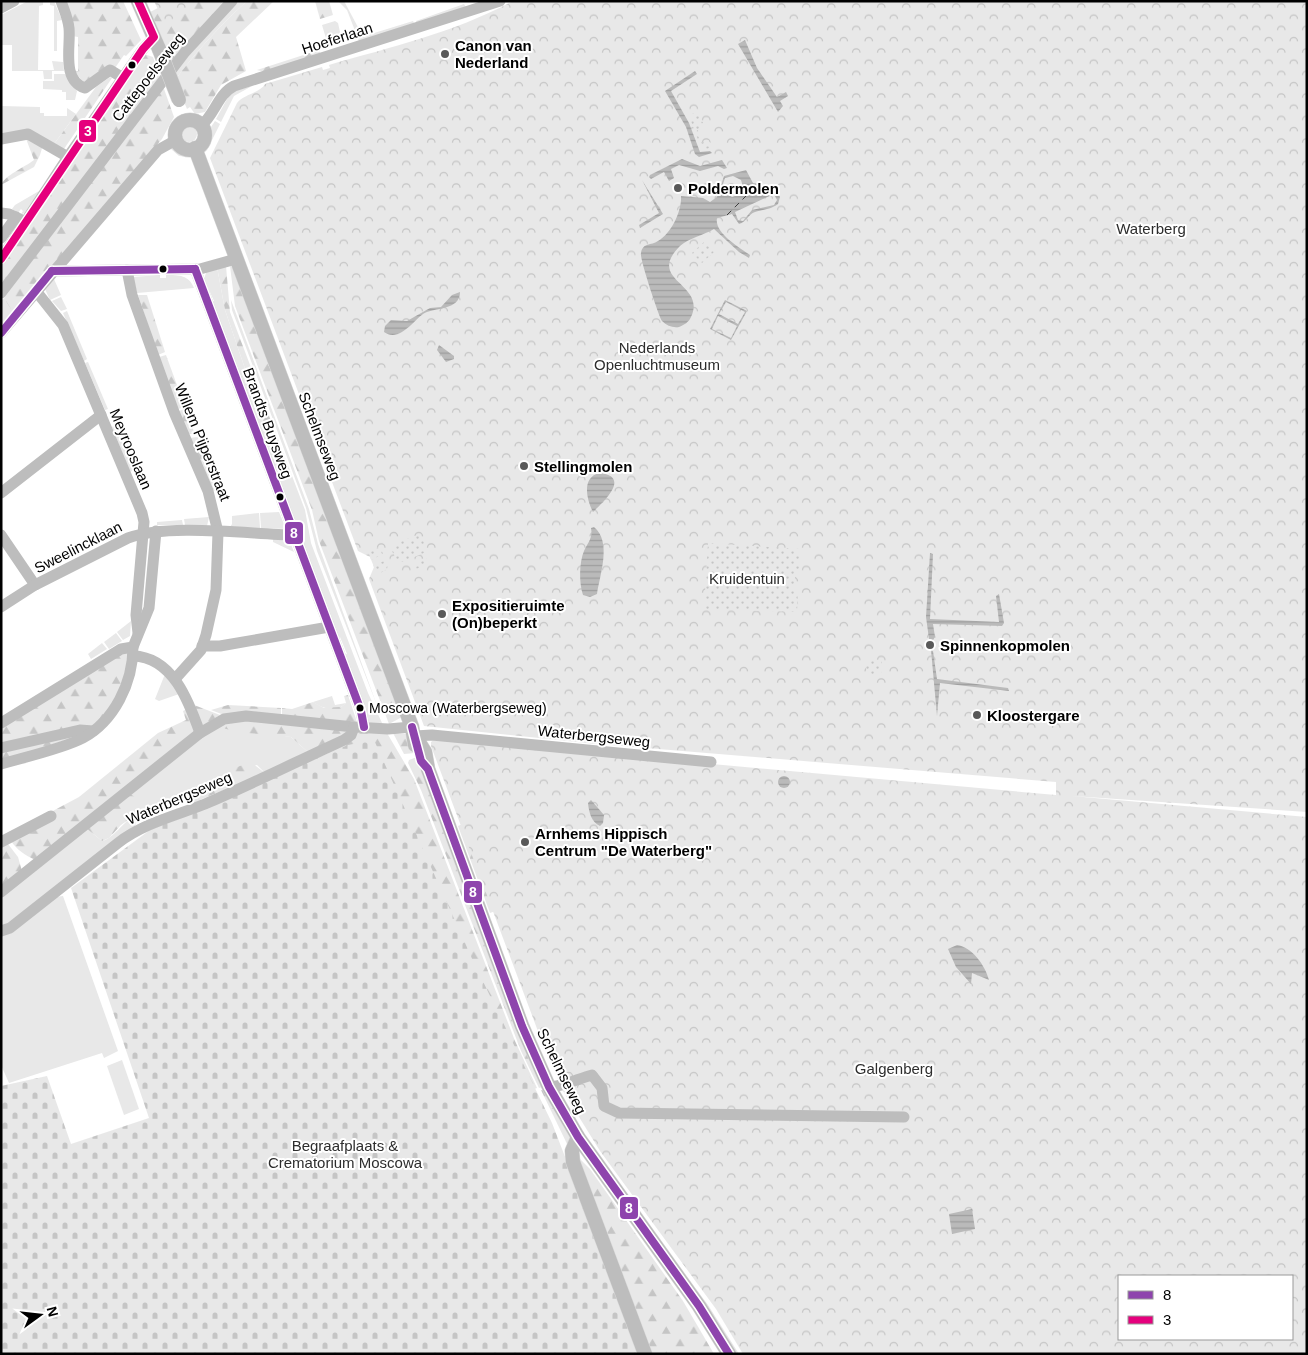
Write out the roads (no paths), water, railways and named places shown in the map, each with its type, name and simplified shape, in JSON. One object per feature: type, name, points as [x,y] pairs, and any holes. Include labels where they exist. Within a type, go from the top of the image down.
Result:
[{"type":"main road","points":[[138,1],[157,43],[186,120]]},
{"type":"main road","points":[[186,120],[196,122],[201,126],[204,131],[203,140],[194,148],[184,148],[176,140],[176,128],[186,120]]},
{"type":"main road","name":"Schelmseweg","points":[[194,148],[413,731],[421,761],[428,769],[522,1026],[550,1087],[578,1137],[704,1314],[729,1354]]},
{"type":"main road","points":[[578,1137],[572,1150],[573,1162],[645,1354]]},
{"type":"street","points":[[1,8],[14,1]]},
{"type":"street","points":[[61,1],[69,26],[69,71],[73,78],[85,88],[110,70],[123,78]]},
{"type":"street","name":"Cattepoelseweg","points":[[1,293],[185,52],[232,1]]},
{"type":"street","name":"Hoeferlaan","points":[[201,126],[211,118],[223,94],[234,86],[500,1]]},
{"type":"street","name":"Cattepoelseweg","points":[[1,238],[21,219],[68,157],[123,78],[157,43]]},
{"type":"street","points":[[1,139],[28,134],[68,157]]},
{"type":"street","points":[[1,333],[158,150],[176,140]]},
{"type":"street","points":[[1,213],[21,219]]},
{"type":"street","name":"Cattepoelseweg","points":[[1,260],[21,219]]},
{"type":"street","points":[[52,272],[194,269],[236,258]]},
{"type":"street","name":"Brandts Buysweg","points":[[194,269],[361,711],[359,727]]},
{"type":"street","name":"Willem Pijperstraat","points":[[127,270],[132,295],[174,412],[208,491],[218,532],[216,590],[202,646],[175,679]]},
{"type":"street","name":"Meyrooslaan","points":[[36,291],[61,320],[142,513],[143,533],[135,644]]},
{"type":"street","points":[[1,493],[101,414]]},
{"type":"street","points":[[1,764],[78,740],[93,731],[110,714],[122,695],[135,644],[146,617],[151,598],[156,531]]},
{"type":"street","name":"Sweelincklaan","points":[[1,607],[35,585],[128,538],[143,533],[156,531],[294,535]]},
{"type":"street","points":[[1,535],[35,585]]},
{"type":"street","points":[[202,646],[220,646],[329,627]]},
{"type":"street","points":[[135,644],[175,679],[189,702],[200,733]]},
{"type":"street","points":[[1,723],[121,649],[135,644]]},
{"type":"street","name":"Waterbergseweg","points":[[1,892],[200,733],[217,722],[237,717],[413,731],[432,735],[711,762]]},
{"type":"street","name":"Waterbergseweg","points":[[1,931],[10,928],[135,831],[158,820],[206,803],[344,740],[359,727]]},
{"type":"street","points":[[1,748],[80,730],[93,731]]},
{"type":"street","points":[[3,837],[51,816]]},
{"type":"street","points":[[550,1087],[557,1087],[571,1080],[592,1075],[602,1088],[604,1106],[619,1113],[904,1117]]},
{"type":"place","name":"Canon van Nederland","points":[[445,54]]},
{"type":"place","name":"Poldermolen","points":[[678,188]]},
{"type":"place","name":"Stellingmolen","points":[[524,466]]},
{"type":"place","name":"Expositieruimte (On)beperkt","points":[[442,614]]},
{"type":"place","name":"Spinnenkopmolen","points":[[930,645]]},
{"type":"place","name":"Moscowa (Waterbergseweg)","points":[[360,708]]},
{"type":"place","name":"Kloostergare","points":[[977,715]]},
{"type":"place","name":"Arnhems Hippisch Centrum \"De Waterberg\"","points":[[525,842]]},
{"type":"park label","name":"Waterberg","points":[[1151,228]]},
{"type":"park label","name":"Nederlands Openluchtmuseum","points":[[657,356]]},
{"type":"park label","name":"Kruidentuin","points":[[747,578]]},
{"type":"park label","name":"Galgenberg","points":[[894,1068]]},
{"type":"park label","name":"Begraafplaats & Crematorium Moscowa","points":[[345,1154]]}]
